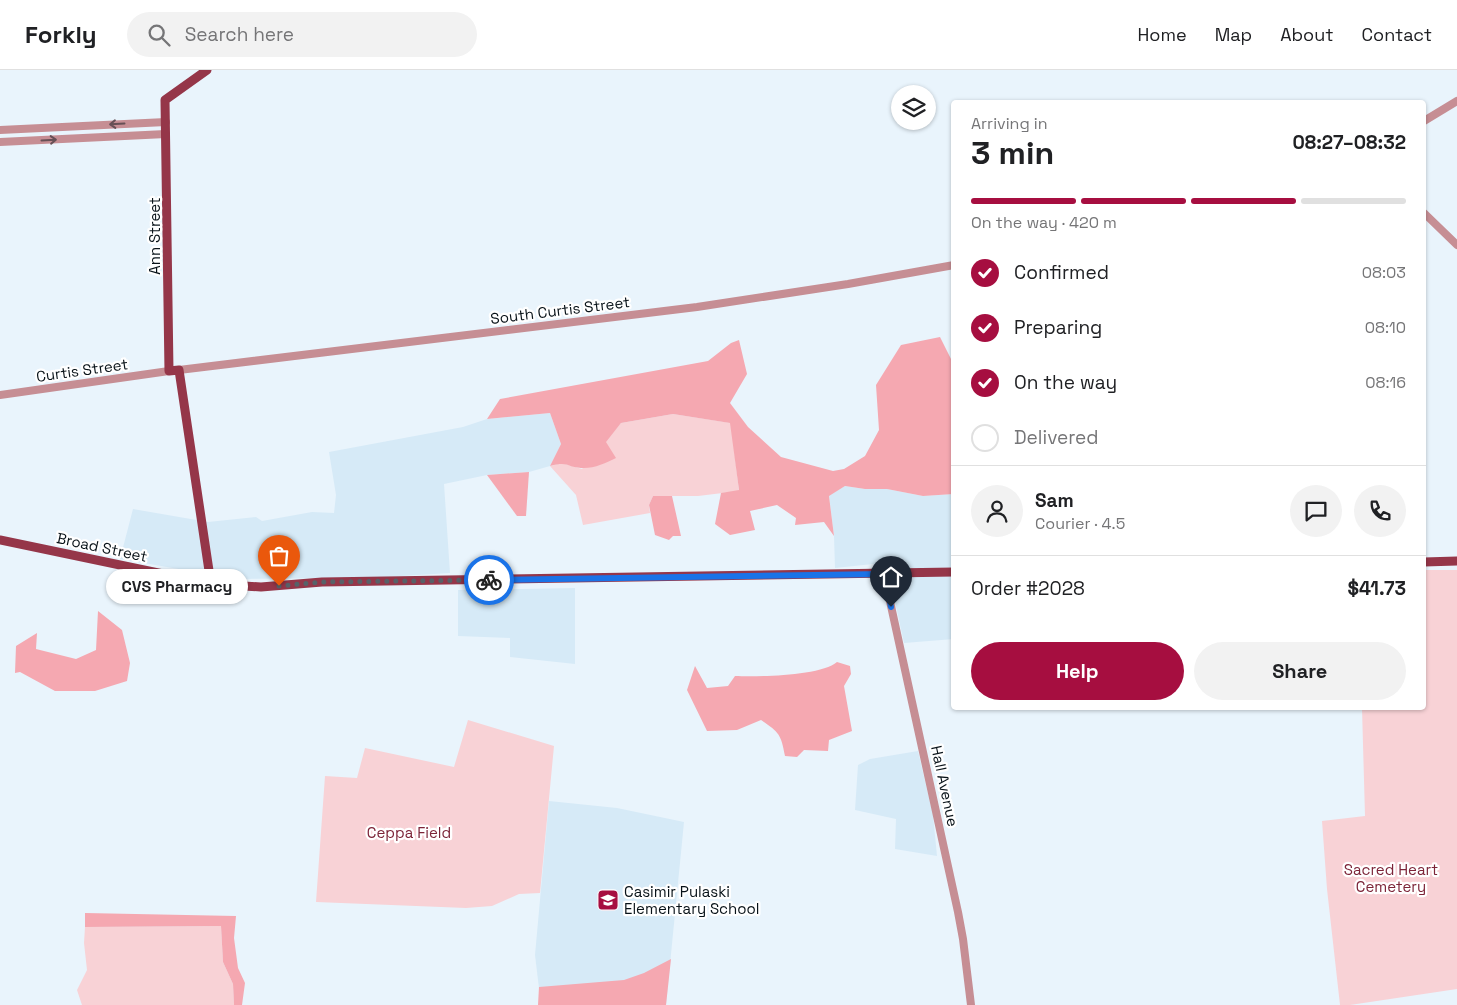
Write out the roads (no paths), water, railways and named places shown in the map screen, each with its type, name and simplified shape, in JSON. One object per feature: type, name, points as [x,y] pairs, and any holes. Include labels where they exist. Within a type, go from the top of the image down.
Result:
[{"type":"main road","name":"Ann Street","points":[[169,371],[166,100],[207,70]]},
{"type":"main road","name":"South Curtis Street","points":[[169,371],[180,370]]},
{"type":"main road","points":[[180,370],[210,584]]},
{"type":"main road","name":"Broad Street","points":[[0,540],[210,584],[261,587],[322,582],[951,572]]},
{"type":"main road","points":[[1426,562],[1457,561]]},
{"type":"street","points":[[1426,120],[1457,101]]},
{"type":"street","points":[[0,130],[166,122]]},
{"type":"street","points":[[65,127],[66,139]]},
{"type":"street","points":[[0,142],[166,134]]},
{"type":"street","points":[[1426,215],[1457,245]]},
{"type":"street","name":"South Curtis Street","points":[[180,370],[697,307],[848,284],[951,266]]},
{"type":"street","name":"Curtis Street","points":[[0,395],[169,371]]},
{"type":"street","name":"Hall Avenue","points":[[884,574],[958,912],[971,1005]]},
{"type":"place","name":"CVS Pharmacy","points":[[279,586]]},
{"type":"place","name":"Casimir Pulaski Elementary School","points":[[608,900]]},
{"type":"park label","name":"Ceppa Field","points":[[409,832]]},
{"type":"park label","name":"Sacred Heart Cemetery","points":[[1391,878]]}]
